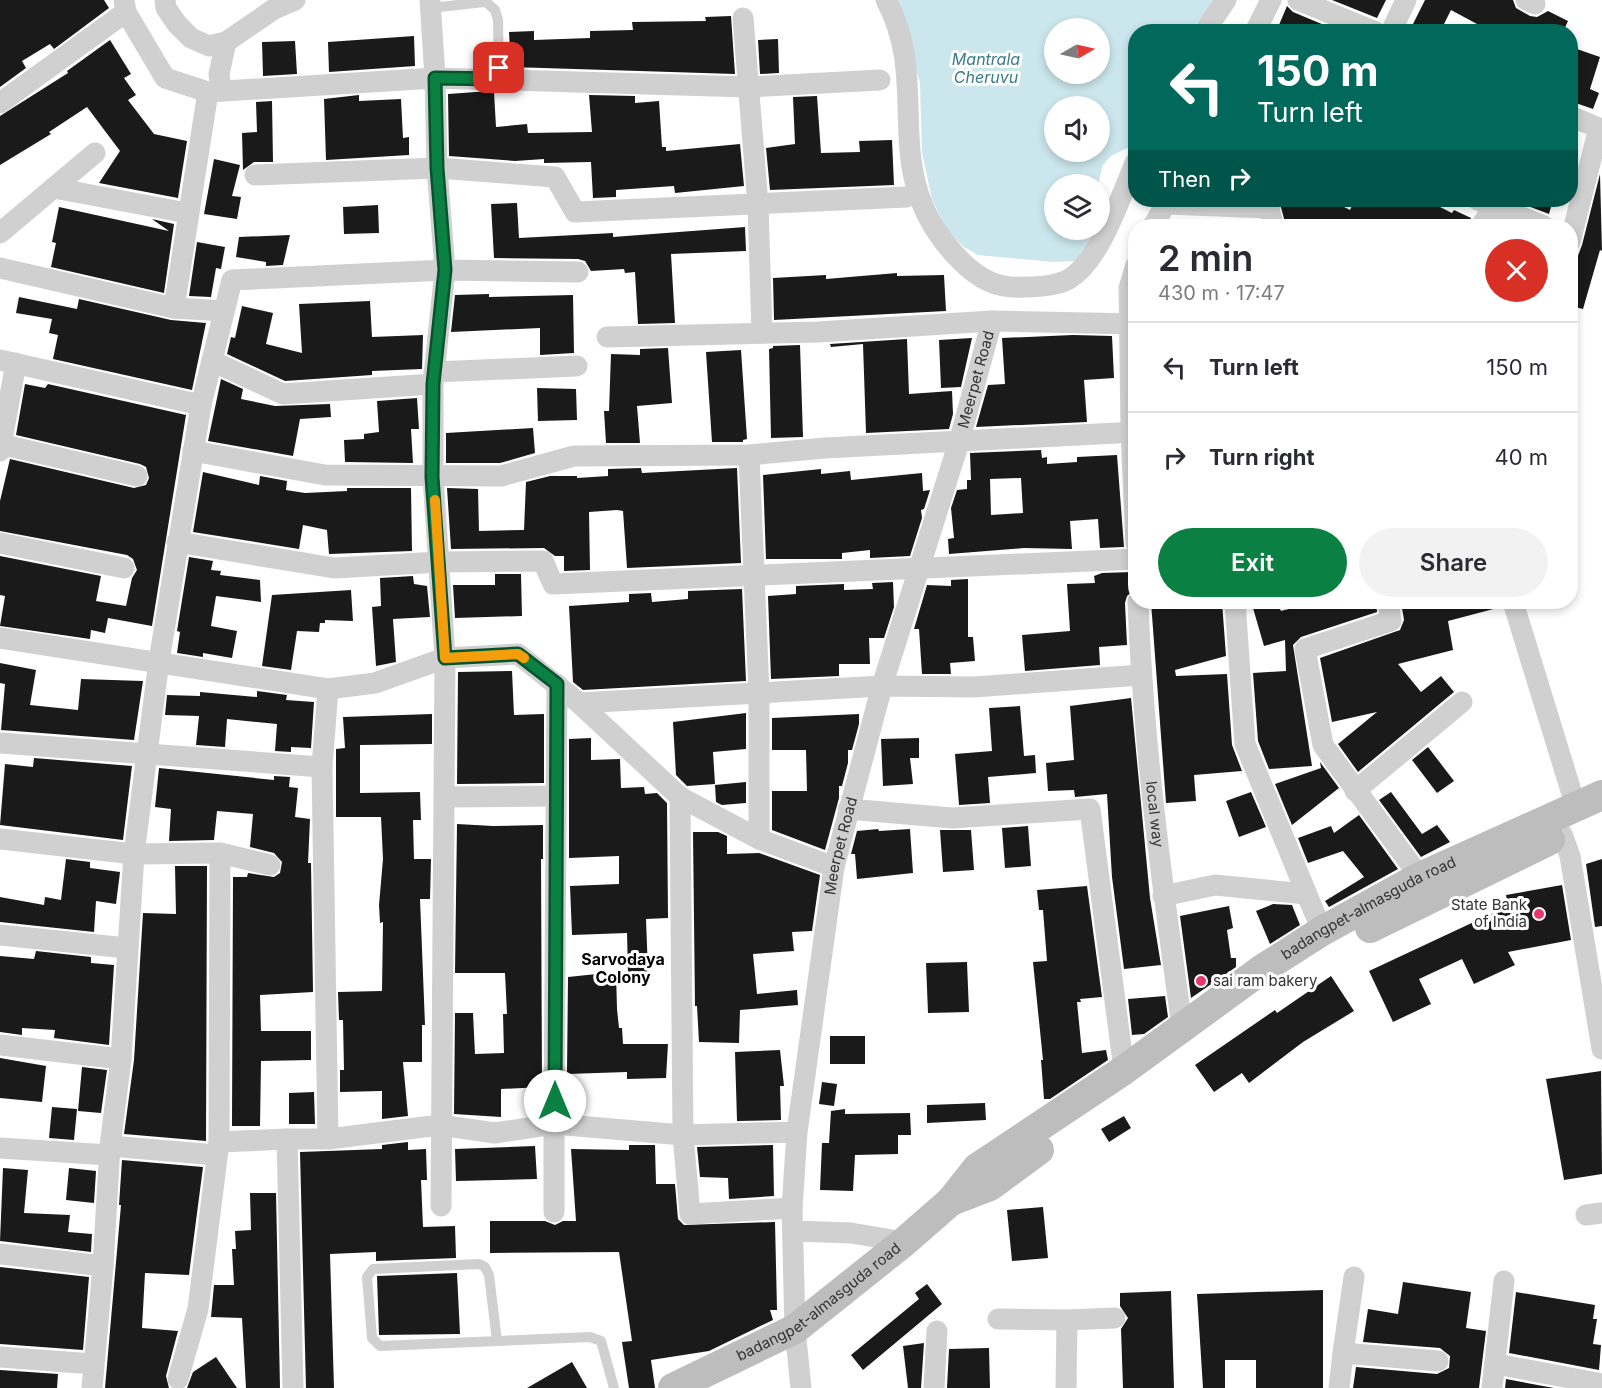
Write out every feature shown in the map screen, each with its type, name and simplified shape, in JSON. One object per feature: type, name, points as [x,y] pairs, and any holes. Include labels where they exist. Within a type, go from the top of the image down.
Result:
[{"type":"street","points":[[165,0],[166,8],[177,24],[191,38],[209,46],[226,42],[274,9],[295,0]]},
{"type":"street","points":[[886,0],[895,16],[902,45],[908,150],[916,190],[927,219],[950,250],[972,272],[990,284],[1022,288],[1049,285],[1069,279],[1090,257],[1107,227],[1128,179]]},
{"type":"street","points":[[1210,24],[1226,0]]},
{"type":"street","points":[[1259,24],[1271,0]]},
{"type":"street","points":[[1298,0],[1356,24]]},
{"type":"street","points":[[1395,24],[1406,0]]},
{"type":"street","points":[[430,4],[435,78],[437,168],[445,270],[433,378],[432,477],[440,562],[445,658],[441,1206]]},
{"type":"street","points":[[0,103],[125,6],[165,78],[214,91],[435,78],[748,87],[880,80]]},
{"type":"street","points":[[743,18],[758,204],[762,333]]},
{"type":"street","points":[[174,308],[187,213],[226,42]]},
{"type":"street","points":[[1576,219],[1601,123],[1578,118]]},
{"type":"street","points":[[0,233],[95,153]]},
{"type":"street","points":[[255,175],[437,168],[555,177],[575,212],[907,197]]},
{"type":"street","points":[[54,188],[187,213]]},
{"type":"street","points":[[1224,207],[1270,211]]},
{"type":"street","points":[[1495,207],[1526,219]]},
{"type":"street","points":[[0,268],[174,308],[224,311]]},
{"type":"street","points":[[92,1388],[103,1266],[109,1150],[121,1059],[134,854],[177,542],[201,405],[232,280],[445,270],[578,272]]},
{"type":"street","points":[[607,337],[762,333],[992,321],[1128,324]]},
{"type":"street","name":"Meerpet Road","points":[[801,1388],[795,1329],[792,1208],[797,1132],[834,867],[882,686],[959,442],[992,321]]},
{"type":"street","points":[[212,361],[283,394],[577,366]]},
{"type":"street","points":[[137,476],[0,447],[8,362],[201,405]]},
{"type":"street","points":[[193,451],[325,475],[501,476],[574,456],[749,455],[825,448],[1128,432]]},
{"type":"street","points":[[749,455],[759,693],[759,839]]},
{"type":"street","points":[[177,542],[334,568],[440,562],[543,561],[553,584],[1128,559]]},
{"type":"street","points":[[0,543],[124,568]]},
{"type":"street","name":"local way","points":[[1138,609],[1141,675],[1163,896],[1182,1026]]},
{"type":"street","points":[[1235,609],[1245,744],[1322,931]]},
{"type":"street","points":[[1389,609],[1391,621],[1305,649],[1323,745],[1420,877]]},
{"type":"street","points":[[1516,609],[1593,806]]},
{"type":"street","points":[[0,638],[328,689],[375,683],[445,658],[518,654],[579,703],[680,798],[759,839],[834,867]]},
{"type":"street","points":[[579,703],[882,686],[974,687],[1141,675]]},
{"type":"street","points":[[554,1212],[557,684]]},
{"type":"street","points":[[328,689],[322,767],[328,1139]]},
{"type":"street","points":[[1355,791],[1462,702]]},
{"type":"street","points":[[0,743],[322,767]]},
{"type":"street","points":[[444,797],[556,795]]},
{"type":"street","points":[[680,798],[682,1135],[690,1214],[792,1208]]},
{"type":"street","name":"badangpet-almasguda road","points":[[673,1388],[795,1329],[904,1242],[951,1201],[977,1168],[1124,1070],[1182,1026],[1322,931],[1420,877],[1476,862],[1562,834],[1593,806]]},
{"type":"street","name":"badangpet-almasguda road","points":[[951,1201],[990,1186],[1197,1035],[1329,950],[1476,862],[1593,806]]},
{"type":"street","points":[[848,809],[952,818],[1090,809],[1124,1070]]},
{"type":"street","points":[[1562,834],[1570,856],[1602,1049]]},
{"type":"street","points":[[0,839],[134,854],[219,853],[270,865]]},
{"type":"street","points":[[178,1379],[198,1309],[218,1148],[219,853]]},
{"type":"street","points":[[1163,896],[1215,885],[1306,894]]},
{"type":"street","points":[[0,935],[127,948]]},
{"type":"street","points":[[0,1046],[121,1059]]},
{"type":"street","points":[[0,1148],[109,1150],[218,1148],[287,1139],[328,1139],[440,1125],[495,1133],[554,1124],[682,1135],[797,1132]]},
{"type":"street","points":[[287,1139],[293,1388]]},
{"type":"street","points":[[793,1231],[851,1233],[904,1242]]},
{"type":"street","points":[[0,1254],[103,1266]]},
{"type":"street","points":[[1339,1388],[1354,1277]]},
{"type":"street","points":[[1492,1388],[1504,1281]]},
{"type":"street","points":[[998,1319],[1115,1318]]},
{"type":"street","points":[[1066,1388],[1067,1320]]},
{"type":"street","points":[[934,1388],[937,1331]]},
{"type":"street","points":[[1343,1353],[1438,1361]]},
{"type":"street","points":[[0,1357],[93,1364]]},
{"type":"street","points":[[1496,1364],[1602,1384]]},
{"type":"lane","points":[[430,4],[484,1],[495,10],[498,20],[499,79]]},
{"type":"lane","points":[[497,1341],[489,1275],[479,1264],[373,1269],[369,1272],[367,1277],[372,1338],[380,1346],[597,1338],[601,1341],[614,1388]]},
{"type":"water","name":"Mantrala Cheruvu","points":[[893,0],[1224,0],[1196,24],[1128,24],[1128,148],[1110,157],[1110,96],[1044,96],[1044,162],[1106,162],[1101,174],[1044,174],[1044,240],[1096,240],[1090,252],[1075,261],[1053,262],[978,255],[964,247],[947,231],[932,199],[922,153],[920,83],[902,21]]},
{"type":"building","points":[[0,0],[104,0],[109,8],[54,49],[50,44],[22,61],[26,68],[0,87]]},
{"type":"building","points":[[1332,0],[1386,0],[1377,18]]},
{"type":"building","points":[[1425,0],[1513,0],[1516,8],[1530,16],[1537,17],[1548,11],[1568,21],[1567,24],[1477,24],[1451,10],[1444,24],[1413,24]]},
{"type":"building","points":[[1287,6],[1293,12],[1322,24],[1279,24]]},
{"type":"building","points":[[731,16],[735,74],[511,67],[509,32],[534,31],[534,40],[590,38],[590,31],[633,30],[632,22],[706,21],[705,17]]},
{"type":"building","points":[[414,36],[415,66],[329,72],[328,42]]},
{"type":"building","points":[[778,39],[779,73],[760,74],[758,40]]},
{"type":"building","points":[[110,40],[131,74],[124,78],[136,95],[128,100],[154,134],[187,141],[178,198],[99,183],[120,151],[87,107],[49,132],[51,134],[0,165],[0,116],[68,73],[67,71]]},
{"type":"building","points":[[295,41],[297,74],[263,76],[262,42]]},
{"type":"building","points":[[1578,49],[1600,57],[1590,89],[1599,93],[1593,109],[1578,104]]},
{"type":"building","points":[[494,92],[496,127],[527,124],[528,133],[592,132],[589,95],[635,96],[635,103],[659,101],[662,147],[666,147],[666,151],[740,144],[744,186],[675,193],[674,186],[616,190],[616,197],[593,198],[591,162],[544,163],[544,159],[515,161],[449,156],[448,94]]},
{"type":"building","points":[[359,95],[359,101],[401,99],[403,138],[409,137],[409,155],[326,160],[324,99]]},
{"type":"building","points":[[817,96],[821,153],[860,152],[859,141],[892,140],[894,185],[770,190],[766,148],[795,144],[793,97]]},
{"type":"building","points":[[272,101],[273,162],[254,162],[243,170],[242,133],[257,132],[256,102]]},
{"type":"building","points":[[214,159],[240,165],[232,196],[241,197],[237,219],[204,214]]},
{"type":"building","points":[[1600,174],[1602,251],[1600,250],[1583,309],[1578,308],[1578,256]]},
{"type":"building","points":[[517,203],[519,238],[613,233],[613,237],[745,227],[746,251],[671,254],[675,323],[638,324],[635,272],[625,273],[624,269],[591,271],[585,261],[578,259],[494,258],[491,204]]},
{"type":"building","points":[[378,205],[379,233],[344,234],[343,207]]},
{"type":"building","points":[[59,207],[169,231],[152,219],[174,224],[164,293],[51,267],[56,243],[52,242]]},
{"type":"building","points":[[1281,207],[1344,207],[1350,210],[1352,207],[1440,207],[1452,213],[1454,210],[1471,218],[1471,219],[1284,219]]},
{"type":"building","points":[[1530,207],[1551,207],[1549,214]]},
{"type":"building","points":[[290,235],[283,265],[266,266],[266,262],[236,257],[239,237]]},
{"type":"building","points":[[197,242],[225,247],[221,269],[216,268],[211,297],[189,296]]},
{"type":"building","points":[[897,273],[897,276],[944,275],[946,311],[774,320],[773,278],[826,275],[826,279]]},
{"type":"building","points":[[489,294],[489,297],[573,295],[574,353],[540,355],[540,328],[451,332],[455,295]]},
{"type":"building","points":[[19,297],[77,309],[79,299],[171,320],[206,323],[192,390],[53,359],[58,335],[49,333],[52,319],[16,313]]},
{"type":"building","points":[[370,301],[372,337],[423,335],[422,369],[372,371],[372,375],[285,381],[227,354],[231,337],[235,338],[242,306],[273,313],[266,344],[302,353],[299,304]]},
{"type":"building","points":[[1112,336],[1114,378],[1084,380],[1087,422],[976,427],[988,385],[1005,384],[1002,338]]},
{"type":"building","points":[[972,338],[961,387],[941,388],[939,340]]},
{"type":"building","points":[[907,339],[909,394],[952,391],[953,414],[949,429],[866,433],[863,344],[831,347],[830,344]]},
{"type":"building","points":[[800,345],[803,437],[771,438],[769,349],[773,346]]},
{"type":"building","points":[[668,348],[672,403],[637,406],[640,443],[606,443],[604,411],[609,411],[611,354],[640,355],[640,349]]},
{"type":"building","points":[[741,350],[747,439],[743,442],[712,442],[706,352]]},
{"type":"building","points":[[221,379],[243,389],[241,399],[275,406],[330,404],[331,417],[300,419],[293,456],[208,441]]},
{"type":"building","points":[[25,384],[45,388],[48,384],[186,415],[152,626],[108,618],[105,633],[91,630],[90,639],[0,626],[5,596],[0,595],[0,556],[101,576],[96,601],[126,606],[132,578],[137,570],[133,559],[127,555],[0,531],[0,501],[10,459],[134,488],[146,485],[149,478],[146,467],[140,464],[16,435]]},
{"type":"building","points":[[537,388],[576,389],[577,420],[538,421]]},
{"type":"building","points":[[417,398],[419,429],[411,429],[413,463],[345,462],[344,440],[364,439],[364,434],[379,432],[377,401]]},
{"type":"building","points":[[533,428],[535,453],[500,463],[446,463],[446,433]]},
{"type":"building","points":[[1041,450],[1042,458],[1047,457],[1047,464],[1077,462],[1077,457],[1117,455],[1124,547],[1100,548],[1098,519],[1070,521],[1072,549],[1024,548],[949,554],[948,539],[954,538],[951,508],[957,490],[967,489],[967,480],[971,480],[970,453]],"holes":[[[1021,478],[1023,513],[991,515],[990,479]]]},
{"type":"building","points":[[641,468],[642,473],[737,468],[741,563],[627,568],[623,511],[617,510],[589,512],[590,570],[564,571],[564,556],[555,556],[544,548],[451,549],[447,488],[478,489],[479,531],[524,530],[526,482],[550,476],[577,476],[577,478],[608,476],[608,469]]},
{"type":"building","points":[[821,469],[821,474],[850,471],[851,480],[922,473],[923,491],[930,490],[924,509],[921,510],[922,518],[910,556],[870,558],[870,550],[842,553],[842,559],[766,559],[763,475]]},
{"type":"building","points":[[203,472],[259,485],[260,476],[287,481],[286,490],[305,493],[347,491],[347,488],[411,488],[412,551],[329,554],[327,530],[303,525],[299,549],[193,532]]},
{"type":"building","points":[[189,557],[213,561],[211,570],[221,571],[220,575],[260,580],[261,602],[216,596],[211,626],[237,631],[232,658],[203,653],[203,657],[177,653],[180,632],[177,631]]},
{"type":"building","points":[[1128,572],[1128,595],[1125,603],[1127,645],[1099,647],[1100,665],[1025,671],[1022,635],[1070,631],[1067,584],[1095,583],[1094,576],[1102,573]]},
{"type":"building","points":[[495,574],[521,574],[522,616],[455,618],[453,585],[495,585]]},
{"type":"building","points":[[413,576],[414,584],[427,586],[430,617],[393,619],[396,662],[376,666],[372,607],[381,606],[380,578]]},
{"type":"building","points":[[968,579],[968,637],[973,637],[975,661],[950,663],[951,674],[922,674],[919,629],[914,629],[927,585],[951,586],[951,580]]},
{"type":"building","points":[[893,582],[894,607],[884,638],[869,638],[870,664],[839,664],[839,676],[771,679],[768,596],[796,594],[796,586],[844,584],[844,590],[873,589],[872,583]]},
{"type":"building","points":[[742,589],[746,681],[583,690],[573,682],[569,606],[629,602],[629,594],[651,593],[652,602],[688,599],[688,591]]},
{"type":"building","points":[[351,590],[353,621],[325,620],[325,623],[320,623],[319,632],[297,631],[291,670],[262,666],[272,595]]},
{"type":"building","points":[[1152,609],[1223,609],[1226,656],[1175,670],[1176,676],[1227,674],[1232,745],[1242,771],[1194,775],[1196,801],[1166,803]]},
{"type":"building","points":[[1253,609],[1280,609],[1281,611],[1289,609],[1377,609],[1377,612],[1301,637],[1293,645],[1312,766],[1269,769],[1258,741],[1253,673],[1286,671],[1285,640],[1264,646]]},
{"type":"building","points":[[1402,609],[1493,609],[1448,621],[1453,650],[1398,664],[1421,692],[1441,676],[1454,692],[1358,772],[1338,744],[1377,712],[1332,722],[1320,658],[1400,630],[1404,620]]},
{"type":"building","points":[[0,663],[36,670],[30,705],[78,710],[81,679],[143,681],[134,740],[1,730],[5,684],[0,683]]},
{"type":"building","points":[[512,671],[514,715],[544,714],[544,783],[457,784],[458,672]]},
{"type":"building","points":[[257,691],[287,695],[286,700],[314,702],[311,748],[291,747],[291,752],[275,751],[277,724],[227,719],[225,747],[196,745],[199,716],[165,715],[167,695],[200,696],[200,692],[257,697]]},
{"type":"building","points":[[1131,698],[1150,898],[1161,965],[1124,969],[1112,877],[1107,794],[1075,797],[1074,790],[1048,791],[1046,763],[1074,760],[1070,706]]},
{"type":"building","points":[[1020,706],[1024,756],[1035,755],[1036,773],[988,777],[990,803],[959,805],[955,754],[992,751],[989,708]]},
{"type":"building","points":[[746,713],[746,749],[713,752],[715,784],[687,786],[676,775],[673,722]]},
{"type":"building","points":[[432,714],[432,744],[360,745],[360,793],[420,792],[421,820],[413,820],[414,859],[431,859],[430,899],[420,899],[425,1025],[422,1025],[422,1062],[403,1062],[408,1116],[382,1119],[382,1091],[340,1092],[340,1070],[344,1070],[343,1020],[339,1020],[338,992],[382,991],[383,922],[380,923],[379,905],[383,859],[381,817],[336,817],[336,749],[345,748],[343,717]]},
{"type":"building","points":[[859,714],[859,724],[852,750],[848,750],[848,763],[842,786],[839,786],[839,798],[825,850],[772,830],[772,791],[807,791],[806,750],[772,750],[772,718]]},
{"type":"building","points":[[591,738],[591,760],[620,759],[621,788],[644,787],[645,794],[657,793],[667,803],[668,918],[646,919],[648,972],[628,973],[627,933],[572,935],[570,886],[619,884],[619,856],[569,858],[569,739]]},
{"type":"building","points":[[919,738],[919,758],[910,758],[913,784],[883,786],[881,739]]},
{"type":"building","points":[[1428,747],[1454,781],[1437,793],[1412,760]]},
{"type":"building","points":[[34,758],[132,766],[123,840],[0,825],[5,764],[33,767]]},
{"type":"building","points":[[1320,762],[1339,788],[1292,825],[1275,784],[1321,768]]},
{"type":"building","points":[[159,768],[274,780],[274,776],[290,777],[289,787],[298,788],[295,817],[310,819],[308,863],[311,863],[313,992],[260,995],[261,1031],[311,1031],[311,1060],[261,1061],[260,1126],[232,1126],[233,877],[247,877],[248,873],[274,877],[280,873],[282,862],[274,853],[250,847],[253,814],[217,811],[214,840],[169,841],[171,809],[155,807]]},
{"type":"building","points":[[746,782],[746,803],[722,805],[716,802],[715,785]]},
{"type":"building","points":[[1251,792],[1266,827],[1239,837],[1226,801]]},
{"type":"building","points":[[1391,792],[1422,834],[1437,825],[1450,842],[1421,857],[1379,800]]},
{"type":"building","points":[[1359,815],[1398,869],[1329,907],[1325,901],[1364,877],[1343,851],[1308,863],[1298,838],[1331,826],[1334,833]]},
{"type":"building","points":[[457,824],[543,825],[543,859],[541,859],[542,1087],[501,1089],[501,1117],[454,1114],[455,1013],[473,1013],[475,1054],[504,1053],[503,1014],[507,1014],[505,973],[455,973]]},
{"type":"building","points":[[1028,826],[1031,866],[1005,868],[1002,828]]},
{"type":"building","points":[[878,829],[879,831],[910,829],[913,873],[857,879],[855,854],[851,854],[857,831]]},
{"type":"building","points":[[940,830],[971,830],[974,870],[943,872]]},
{"type":"building","points":[[693,832],[718,832],[727,836],[727,854],[759,853],[820,875],[812,931],[792,932],[794,951],[753,954],[757,994],[797,990],[798,1005],[740,1010],[739,1043],[699,1042],[697,1006],[695,1006]]},
{"type":"building","points":[[66,859],[90,862],[90,868],[120,872],[116,904],[96,901],[94,932],[0,922],[0,897],[44,905],[45,897],[61,900]]},
{"type":"building","points":[[1602,859],[1602,926],[1595,927],[1586,864]]},
{"type":"building","points":[[175,866],[207,866],[206,1141],[124,1134],[134,1060],[143,913],[176,914]]},
{"type":"building","points":[[1562,885],[1571,940],[1508,952],[1515,965],[1474,984],[1462,959],[1419,979],[1431,1004],[1393,1022],[1369,971],[1508,906],[1506,895]]},
{"type":"building","points":[[1087,886],[1102,997],[1080,999],[1081,1002],[1077,1002],[1082,1053],[1106,1050],[1108,1060],[1050,1099],[1044,1099],[1041,1060],[1043,1060],[1033,962],[1047,961],[1043,910],[1039,910],[1037,890]]},
{"type":"building","points":[[1273,904],[1292,905],[1300,925],[1270,944],[1256,911]]},
{"type":"building","points":[[1229,906],[1233,928],[1227,930],[1231,958],[1236,958],[1236,967],[1191,998],[1180,916]]},
{"type":"building","points":[[36,951],[91,957],[91,963],[114,965],[109,1045],[54,1038],[55,1030],[22,1028],[22,1035],[0,1032],[0,956],[34,959]]},
{"type":"building","points":[[967,962],[969,1012],[928,1013],[926,963]]},
{"type":"building","points":[[616,972],[617,1009],[623,1044],[668,1044],[666,1078],[627,1079],[627,1072],[567,1074],[568,977]]},
{"type":"building","points":[[1331,976],[1354,1011],[1303,1042],[1249,1083],[1242,1073],[1214,1092],[1195,1065],[1275,1010],[1277,1013]]},
{"type":"building","points":[[1165,996],[1168,1017],[1144,1034],[1132,1035],[1128,999]]},
{"type":"building","points":[[830,1036],[865,1036],[865,1064],[830,1064]]},
{"type":"building","points":[[780,1050],[784,1086],[780,1086],[781,1120],[737,1121],[735,1052]]},
{"type":"building","points":[[0,1058],[46,1066],[42,1102],[0,1098]]},
{"type":"building","points":[[82,1067],[107,1070],[101,1113],[78,1111]]},
{"type":"building","points":[[1601,1071],[1602,1174],[1564,1180],[1546,1079]]},
{"type":"building","points":[[822,1082],[837,1084],[834,1106],[819,1104]]},
{"type":"building","points":[[314,1092],[315,1124],[289,1124],[289,1093]]},
{"type":"building","points":[[985,1103],[986,1120],[927,1123],[927,1105]]},
{"type":"building","points":[[52,1107],[77,1109],[74,1140],[49,1138]]},
{"type":"building","points":[[845,1109],[845,1114],[910,1113],[911,1135],[898,1135],[898,1154],[855,1155],[853,1191],[820,1190],[822,1143],[829,1143],[831,1111]]},
{"type":"building","points":[[1124,1116],[1131,1128],[1109,1142],[1101,1129]]},
{"type":"building","points":[[408,1142],[408,1150],[426,1149],[427,1180],[421,1180],[423,1227],[455,1226],[456,1258],[376,1261],[376,1252],[330,1254],[334,1388],[306,1388],[300,1152],[382,1149],[382,1145]]},
{"type":"building","points":[[629,1145],[655,1145],[656,1184],[675,1184],[678,1219],[684,1225],[775,1222],[777,1310],[770,1310],[773,1320],[709,1351],[651,1360],[655,1388],[629,1388],[622,1342],[632,1341],[619,1252],[490,1253],[490,1221],[545,1221],[555,1225],[563,1221],[576,1221],[571,1149],[629,1150]]},
{"type":"building","points":[[773,1145],[774,1196],[729,1199],[728,1178],[700,1177],[697,1147]]},
{"type":"building","points":[[535,1146],[537,1179],[456,1181],[455,1149]]},
{"type":"building","points":[[122,1160],[203,1167],[189,1275],[145,1273],[142,1328],[178,1331],[166,1376],[169,1388],[105,1388],[121,1205],[119,1205]]},
{"type":"building","points":[[3,1168],[28,1170],[24,1213],[70,1215],[68,1232],[92,1234],[91,1252],[0,1241]]},
{"type":"building","points":[[69,1168],[96,1171],[94,1203],[66,1200]]},
{"type":"building","points":[[250,1193],[276,1193],[280,1388],[246,1388],[242,1318],[211,1317],[214,1285],[234,1285],[232,1249],[236,1249],[235,1231],[251,1230]]},
{"type":"building","points":[[1043,1207],[1048,1258],[1012,1261],[1007,1210]]},
{"type":"building","points":[[0,1267],[89,1277],[83,1350],[0,1344]]},
{"type":"building","points":[[457,1273],[460,1334],[379,1335],[377,1276]]},
{"type":"building","points":[[1403,1282],[1471,1292],[1466,1328],[1486,1331],[1479,1388],[1353,1388],[1356,1367],[1437,1374],[1449,1368],[1450,1356],[1440,1348],[1363,1342],[1368,1309],[1398,1314]]},
{"type":"building","points":[[927,1284],[942,1304],[863,1370],[851,1355],[919,1299],[915,1293]]},
{"type":"building","points":[[1323,1290],[1323,1388],[1256,1388],[1256,1360],[1225,1360],[1225,1388],[1203,1388],[1197,1294]]},
{"type":"building","points":[[1171,1291],[1174,1388],[1123,1388],[1121,1329],[1128,1318],[1120,1306],[1120,1293]]},
{"type":"building","points":[[1516,1292],[1595,1305],[1593,1319],[1597,1319],[1593,1344],[1601,1345],[1599,1370],[1509,1353]]},
{"type":"building","points":[[924,1343],[921,1388],[908,1388],[903,1346]]},
{"type":"building","points":[[989,1348],[990,1388],[947,1388],[949,1349]]},
{"type":"building","points":[[216,1357],[237,1388],[187,1388],[193,1372]]},
{"type":"building","points":[[572,1362],[587,1388],[527,1388]]},
{"type":"building","points":[[0,1370],[58,1374],[57,1388],[0,1388]]},
{"type":"building","points":[[1506,1379],[1554,1388],[1505,1388]]},
{"type":"slow traffic","points":[[435,500],[445,658],[518,654],[524,658]]},
{"type":"place","name":"State Bank of India","points":[[1539,914]]},
{"type":"place","name":"sai ram bakery","points":[[1201,981]]},
{"type":"district","name":"Sarvodaya Colony","points":[[623,968]]},
{"type":"route","points":[[499,68],[499,79],[435,78],[437,168],[445,270],[433,384],[432,477],[440,562],[445,658],[518,654],[557,684],[555,1101]]}]
